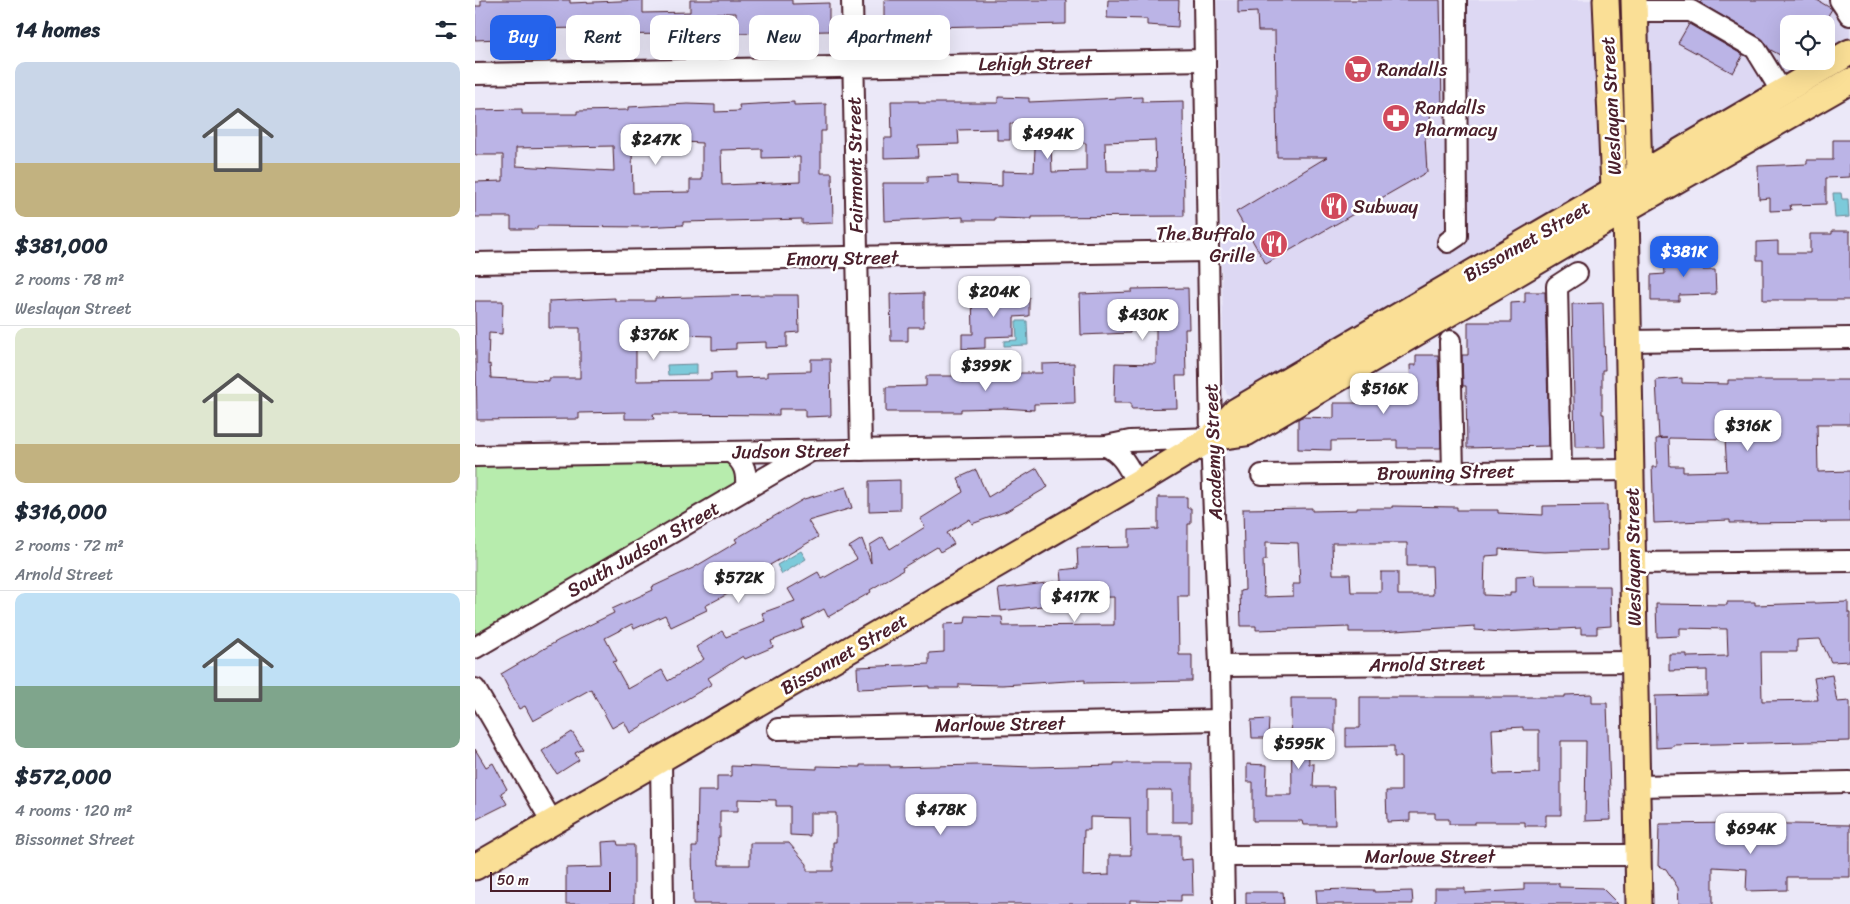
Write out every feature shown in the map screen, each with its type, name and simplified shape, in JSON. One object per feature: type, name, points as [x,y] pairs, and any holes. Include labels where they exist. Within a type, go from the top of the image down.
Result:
[{"type":"main road","name":"Weslayan Street","points":[[1606,0],[1629,341],[1639,904]]},
{"type":"main road","name":"Weslayan Street","points":[[1620,199],[1639,175],[1634,6]]},
{"type":"main road","points":[[1639,175],[1850,54]]},
{"type":"main road","name":"Bissonnet Street","points":[[475,867],[661,761],[1211,438],[1246,433],[1620,199],[1850,81]]},
{"type":"street","name":"Fairmont Street","points":[[852,0],[861,450]]},
{"type":"street","name":"Academy Street","points":[[1204,0],[1211,438],[1220,666],[1224,904]]},
{"type":"street","points":[[1448,242],[1457,236],[1457,0]]},
{"type":"street","points":[[1840,0],[1850,15]]},
{"type":"street","points":[[1634,6],[1691,11],[1755,48],[1782,92]]},
{"type":"street","name":"Lehigh Street","points":[[475,74],[1205,60]]},
{"type":"street","name":"Emory Street","points":[[475,263],[1208,252]]},
{"type":"street","points":[[1561,471],[1557,286],[1577,273]]},
{"type":"street","points":[[1629,341],[1850,338]]},
{"type":"street","points":[[1450,341],[1453,472]]},
{"type":"street","name":"Judson Street","points":[[475,456],[1106,446],[1130,441],[1211,438]]},
{"type":"street","points":[[1106,446],[1117,451],[1125,460],[1137,483]]},
{"type":"street","name":"South Judson Street","points":[[475,648],[811,451]]},
{"type":"street","points":[[732,452],[740,459],[745,468],[746,489]]},
{"type":"street","name":"Browning Street","points":[[1261,475],[1631,470]]},
{"type":"street","points":[[1633,563],[1850,561]]},
{"type":"street","name":"Arnold Street","points":[[1220,666],[1634,662]]},
{"type":"street","points":[[475,689],[552,822]]},
{"type":"street","name":"Marlowe Street","points":[[778,729],[1221,720]]},
{"type":"street","points":[[661,761],[663,904]]},
{"type":"street","points":[[1637,786],[1850,782]]},
{"type":"street","name":"Marlowe Street","points":[[1223,856],[1638,855]]},
{"type":"shaded area","points":[[1217,0],[1850,0],[1850,40],[1835,49],[1835,15],[1780,15],[1780,70],[1800,70],[1239,398],[1227,395],[1224,385]]},
{"type":"green space","points":[[728,462],[734,465],[737,479],[731,486],[482,632],[475,633],[475,467]]},
{"type":"water","points":[[1833,193],[1841,193],[1842,199],[1848,199],[1849,217],[1835,218]]},
{"type":"water","points":[[1016,321],[1027,321],[1028,345],[1004,346],[1004,341],[1017,340]]},
{"type":"water","points":[[697,364],[697,374],[668,375],[667,365]]},
{"type":"water","points":[[801,551],[806,559],[782,574],[777,565]]},
{"type":"building","points":[[481,0],[570,0],[570,3],[643,0],[643,13],[690,12],[690,0],[792,0],[792,4],[829,3],[829,31],[819,31],[819,15],[749,15],[749,33],[739,33],[739,15],[736,15],[736,13],[716,13],[716,15],[650,15],[650,34],[640,34],[640,15],[566,15],[566,28],[556,29],[556,15],[490,15],[490,39],[475,40],[475,6],[481,6]]},
{"type":"building","points":[[884,0],[1066,0],[1066,24],[950,27],[950,15],[884,15]]},
{"type":"building","points":[[1108,0],[1179,0],[1178,27],[1147,25],[1147,19],[1107,18]]},
{"type":"building","name":"Randalls","points":[[1238,0],[1440,0],[1442,107],[1430,108],[1431,137],[1425,137],[1427,172],[1266,264],[1236,212],[1327,157],[1277,157],[1275,31],[1258,31],[1257,12],[1238,13]]},
{"type":"building","points":[[1702,0],[1817,0],[1832,9],[1828,15],[1780,15],[1780,55],[1769,49],[1761,38],[1700,3]]},
{"type":"building","points":[[1689,24],[1743,55],[1733,73],[1678,43]]},
{"type":"building","points":[[998,97],[1029,98],[1029,102],[1142,97],[1142,102],[1183,101],[1184,216],[1032,217],[1032,219],[995,218],[995,220],[963,220],[963,217],[884,221],[883,183],[927,183],[927,177],[958,176],[958,184],[1002,186],[1002,171],[1034,172],[1036,124],[1010,124],[1010,140],[997,140],[997,129],[958,130],[959,144],[918,145],[919,157],[884,158],[884,138],[892,138],[891,101],[998,103]],"holes":[[[1155,140],[1156,171],[1106,171],[1105,142]],[[1086,143],[1086,171],[1052,172],[1051,144]]]},
{"type":"building","points":[[794,102],[794,105],[826,104],[826,131],[821,131],[821,173],[832,173],[833,223],[802,224],[802,219],[683,222],[683,225],[643,227],[537,226],[537,229],[511,229],[511,217],[475,217],[475,182],[503,181],[503,155],[475,155],[475,110],[522,109],[522,114],[577,114],[577,111],[628,110],[628,107],[688,104],[715,105],[715,112],[740,111],[739,105]],"holes":[[[647,140],[702,143],[702,180],[690,180],[690,192],[633,193],[632,151],[647,151]],[[613,146],[614,171],[516,166],[516,148]],[[762,149],[762,158],[800,157],[800,182],[722,185],[721,150]]]},
{"type":"building","points":[[1833,140],[1850,140],[1850,177],[1826,178],[1826,204],[1790,205],[1791,210],[1770,211],[1770,198],[1759,199],[1758,166],[1807,164],[1807,160],[1833,160]]},
{"type":"building","points":[[1832,231],[1850,231],[1850,300],[1763,300],[1763,260],[1757,260],[1757,242],[1778,241],[1778,253],[1810,253],[1810,234],[1832,234]]},
{"type":"building","points":[[1685,246],[1702,246],[1703,270],[1715,270],[1716,294],[1679,295],[1679,301],[1651,301],[1651,275],[1665,274],[1664,261],[1686,260]]},
{"type":"building","points":[[1188,288],[1189,329],[1185,329],[1186,376],[1176,376],[1177,408],[1131,409],[1131,403],[1114,403],[1115,363],[1156,364],[1156,329],[1130,330],[1130,333],[1081,335],[1080,294],[1132,292],[1132,289]]},
{"type":"building","points":[[997,292],[998,298],[1029,297],[1029,316],[1014,317],[1014,336],[985,337],[985,348],[962,349],[962,334],[973,334],[972,293]]},
{"type":"building","points":[[1525,292],[1545,292],[1549,446],[1467,448],[1466,386],[1463,386],[1462,355],[1468,355],[1468,322],[1511,322],[1511,303],[1525,302]]},
{"type":"building","points":[[924,293],[924,327],[908,327],[908,341],[891,341],[890,294]]},
{"type":"building","points":[[798,295],[799,332],[787,333],[787,347],[766,348],[766,342],[736,343],[736,349],[712,350],[712,336],[650,334],[650,341],[636,341],[636,381],[711,380],[711,373],[735,372],[735,378],[767,377],[767,372],[811,371],[811,359],[830,359],[831,416],[805,417],[805,409],[779,409],[779,415],[653,414],[654,419],[625,419],[625,412],[579,413],[579,419],[477,420],[475,301],[503,301],[502,334],[489,333],[488,365],[490,364],[491,378],[549,381],[549,378],[580,378],[580,328],[549,328],[549,301],[615,298],[615,301],[655,301],[655,298]]},
{"type":"building","points":[[1603,303],[1605,370],[1602,370],[1602,414],[1604,414],[1605,447],[1575,447],[1572,304]]},
{"type":"building","points":[[1416,355],[1438,355],[1441,448],[1397,448],[1397,440],[1331,441],[1331,450],[1298,449],[1298,419],[1302,417],[1334,418],[1334,403],[1365,403],[1365,387],[1380,387],[1380,395],[1404,395],[1404,390],[1411,390],[1410,365],[1416,365]]},
{"type":"building","points":[[1074,363],[1075,403],[1034,404],[1034,410],[1003,408],[961,409],[961,412],[886,412],[886,387],[926,386],[926,376],[962,376],[962,382],[1015,380],[1015,373],[1042,373],[1042,364]]},
{"type":"building","points":[[1682,378],[1682,383],[1728,384],[1728,380],[1850,380],[1850,424],[1817,424],[1818,472],[1850,471],[1850,522],[1730,523],[1730,520],[1654,523],[1652,467],[1657,467],[1656,439],[1667,438],[1659,438],[1656,380]],"holes":[[[1669,438],[1725,439],[1727,471],[1683,472],[1683,466],[1670,466]]]},
{"type":"building","points":[[1037,468],[1048,487],[1007,511],[972,524],[970,519],[947,533],[954,544],[940,552],[937,547],[902,568],[903,570],[870,590],[871,592],[828,617],[824,609],[802,621],[804,628],[771,641],[773,647],[745,659],[743,656],[708,678],[712,684],[630,733],[624,721],[612,728],[591,689],[533,721],[525,706],[519,709],[501,674],[559,640],[614,613],[612,609],[653,590],[652,587],[693,568],[737,542],[735,539],[804,499],[846,487],[852,508],[808,521],[818,537],[770,565],[771,568],[741,587],[705,606],[707,610],[671,627],[665,615],[634,629],[632,624],[605,638],[617,661],[613,662],[628,689],[662,670],[668,681],[704,659],[696,647],[722,631],[726,637],[765,621],[762,613],[795,601],[788,589],[818,572],[822,579],[857,559],[849,547],[862,539],[871,563],[870,545],[883,537],[890,549],[925,527],[920,519],[963,492],[958,478],[976,470],[988,497]]},
{"type":"building","points":[[900,480],[900,510],[869,511],[869,481]]},
{"type":"building","points":[[1158,497],[1187,497],[1187,508],[1191,508],[1191,524],[1188,524],[1188,596],[1178,596],[1179,655],[1192,655],[1192,681],[1085,683],[1085,680],[1002,685],[959,684],[959,688],[929,688],[929,686],[858,689],[857,667],[929,664],[929,653],[944,652],[944,624],[965,623],[966,616],[1002,617],[1003,626],[1114,625],[1114,597],[1074,598],[1074,602],[1001,611],[998,589],[1062,581],[1061,570],[1078,568],[1077,548],[1129,547],[1129,530],[1158,529]]},
{"type":"building","points":[[1607,505],[1608,550],[1544,552],[1499,549],[1499,555],[1485,556],[1484,595],[1510,596],[1510,592],[1516,592],[1516,576],[1534,575],[1535,586],[1610,586],[1611,626],[1597,627],[1597,634],[1581,634],[1581,628],[1502,632],[1475,630],[1475,626],[1349,632],[1349,627],[1256,630],[1256,626],[1241,626],[1240,591],[1245,590],[1243,509],[1312,508],[1312,511],[1392,508],[1392,506],[1457,507],[1457,510],[1498,510],[1498,513],[1543,515],[1543,506]],"holes":[[[1266,542],[1298,543],[1300,584],[1293,584],[1293,596],[1264,597],[1263,560],[1266,560]],[[1332,543],[1407,543],[1407,566],[1432,566],[1433,595],[1398,595],[1398,572],[1381,572],[1381,592],[1351,592],[1350,574],[1333,574]]]},
{"type":"building","points":[[1727,602],[1755,602],[1755,605],[1848,602],[1848,613],[1850,613],[1850,661],[1831,662],[1820,639],[1797,640],[1797,652],[1761,652],[1762,701],[1818,700],[1814,678],[1832,675],[1837,702],[1850,701],[1850,741],[1673,745],[1673,747],[1656,748],[1655,696],[1707,695],[1707,670],[1669,671],[1669,654],[1687,654],[1687,657],[1728,656],[1727,629],[1680,628],[1680,636],[1657,637],[1656,604],[1727,605]]},
{"type":"building","points":[[1592,694],[1592,703],[1607,703],[1611,820],[1585,821],[1586,741],[1561,741],[1561,815],[1546,815],[1546,826],[1525,826],[1525,822],[1449,824],[1449,819],[1435,819],[1435,813],[1410,813],[1410,821],[1387,822],[1386,791],[1401,791],[1401,757],[1394,757],[1394,746],[1346,747],[1346,728],[1360,728],[1360,697],[1565,697],[1565,695]],"holes":[[[1523,727],[1523,730],[1539,730],[1539,773],[1494,774],[1492,729]]]},
{"type":"building","points":[[1291,698],[1335,698],[1335,738],[1308,738],[1309,764],[1314,764],[1313,787],[1334,787],[1335,825],[1303,825],[1302,821],[1253,821],[1253,782],[1247,782],[1247,764],[1267,765],[1266,795],[1292,795]]},
{"type":"building","points":[[1269,719],[1268,738],[1252,738],[1251,720]]},
{"type":"building","points":[[572,732],[583,749],[575,753],[579,760],[557,774],[542,751]]},
{"type":"building","points":[[475,749],[486,767],[493,763],[507,789],[501,793],[507,804],[475,820]]},
{"type":"building","points":[[1114,763],[1192,763],[1192,822],[1172,822],[1172,790],[1147,790],[1147,835],[1181,835],[1181,860],[1192,859],[1193,895],[1181,895],[1181,901],[1130,900],[1130,904],[693,904],[692,847],[697,847],[698,791],[717,791],[717,776],[731,776],[731,766],[817,769],[817,766],[860,767],[860,765],[890,765],[890,767],[977,765],[1033,767],[1114,765]],"holes":[[[738,799],[776,800],[776,806],[790,806],[790,835],[810,836],[810,813],[836,813],[833,871],[807,871],[807,864],[789,843],[750,843],[750,865],[719,865],[718,837],[720,837],[720,811],[738,811]],[[1090,817],[1130,818],[1131,855],[1109,855],[1109,875],[1083,876],[1084,830],[1090,830]]]},
{"type":"building","points":[[1659,824],[1850,825],[1850,877],[1787,877],[1787,890],[1746,891],[1747,869],[1713,867],[1713,904],[1679,904],[1678,888],[1666,869],[1658,866]]},
{"type":"building","points":[[617,841],[618,845],[634,845],[634,904],[566,904],[566,868],[603,867],[602,842]]},
{"type":"building","points":[[1524,883],[1559,883],[1559,887],[1602,888],[1618,904],[1435,904],[1435,888],[1465,888],[1465,893],[1524,890]]},
{"type":"building","points":[[1316,890],[1374,890],[1374,892],[1412,891],[1413,904],[1317,904]]},
{"type":"building","points":[[1246,892],[1283,892],[1284,904],[1246,904]]},
{"type":"place","name":"Randalls","points":[[1358,69]]},
{"type":"place","name":"Randalls Pharmacy","points":[[1396,118]]},
{"type":"place","name":"Subway","points":[[1334,206]]},
{"type":"place","name":"The Buffalo Grille","points":[[1274,244]]}]
